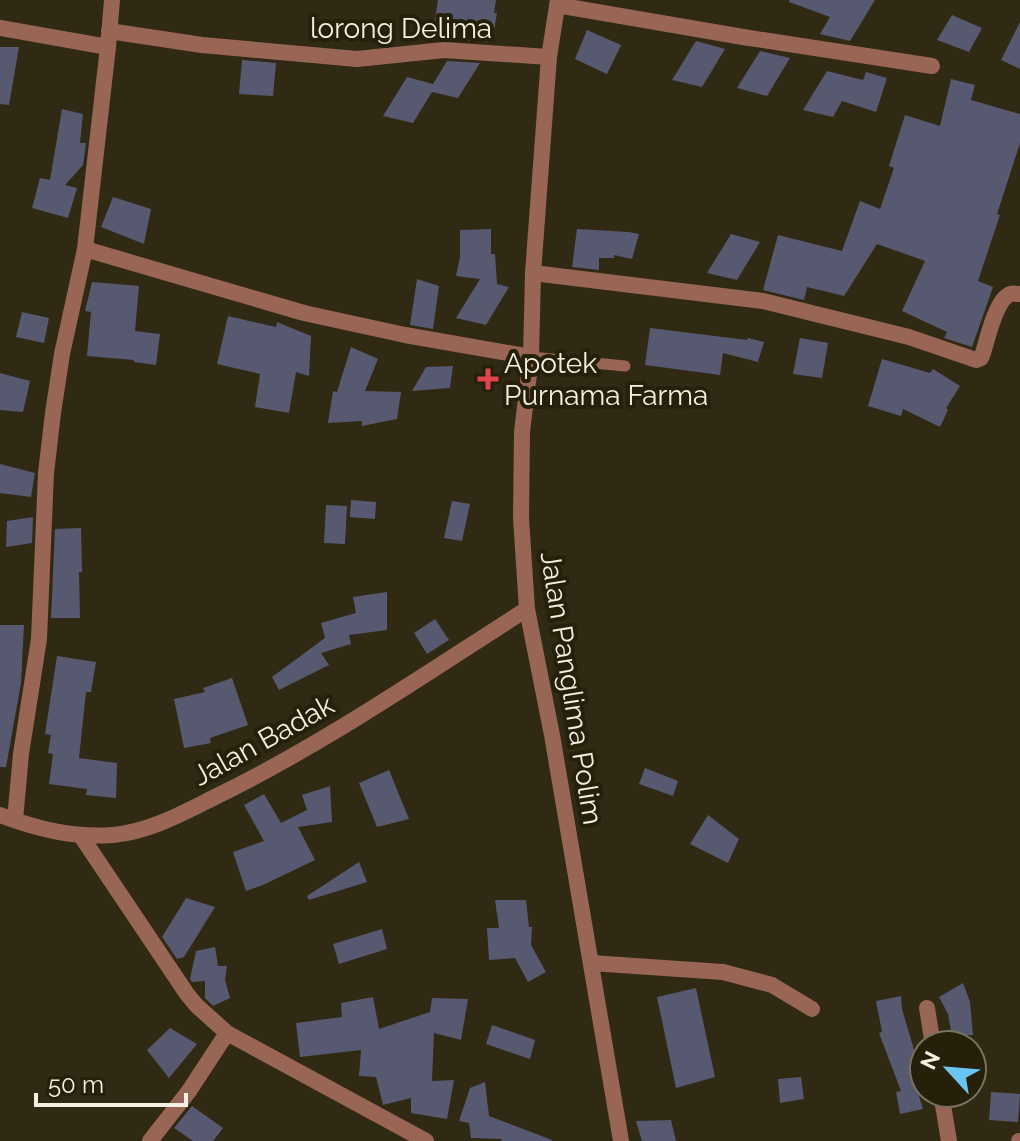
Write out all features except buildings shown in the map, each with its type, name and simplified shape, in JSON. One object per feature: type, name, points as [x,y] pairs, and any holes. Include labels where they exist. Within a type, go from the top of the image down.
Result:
[{"type":"street","points":[[7,817],[21,754],[39,639],[46,473],[62,354],[85,249],[112,0]]},
{"type":"street","points":[[557,3],[743,37],[932,66]]},
{"type":"street","name":"Jalan Panglima Polim","points":[[557,3],[549,57],[533,273],[531,357],[522,432],[521,518],[527,609],[552,735],[621,1141]]},
{"type":"street","name":"lorong Delima","points":[[0,28],[357,59],[444,50],[549,57]]},
{"type":"street","points":[[85,249],[304,313],[531,357]]},
{"type":"street","points":[[533,273],[763,301],[909,337],[976,360],[981,358],[1000,304],[1006,296],[1020,294]]},
{"type":"street","name":"Jalan Badak","points":[[7,817],[47,831],[81,836],[116,835],[163,823],[254,778],[527,609]]},
{"type":"street","points":[[81,836],[187,994],[227,1033],[426,1141]]},
{"type":"street","points":[[591,963],[723,972],[772,985],[812,1009]]},
{"type":"street","points":[[927,1008],[930,1029]]},
{"type":"street","points":[[150,1141],[189,1091],[227,1033]]},
{"type":"street","points":[[944,1109],[949,1141]]},
{"type":"lane","points":[[531,357],[625,366]]},
{"type":"place","name":"Apotek Purnama Farma","points":[[488,379]]}]
